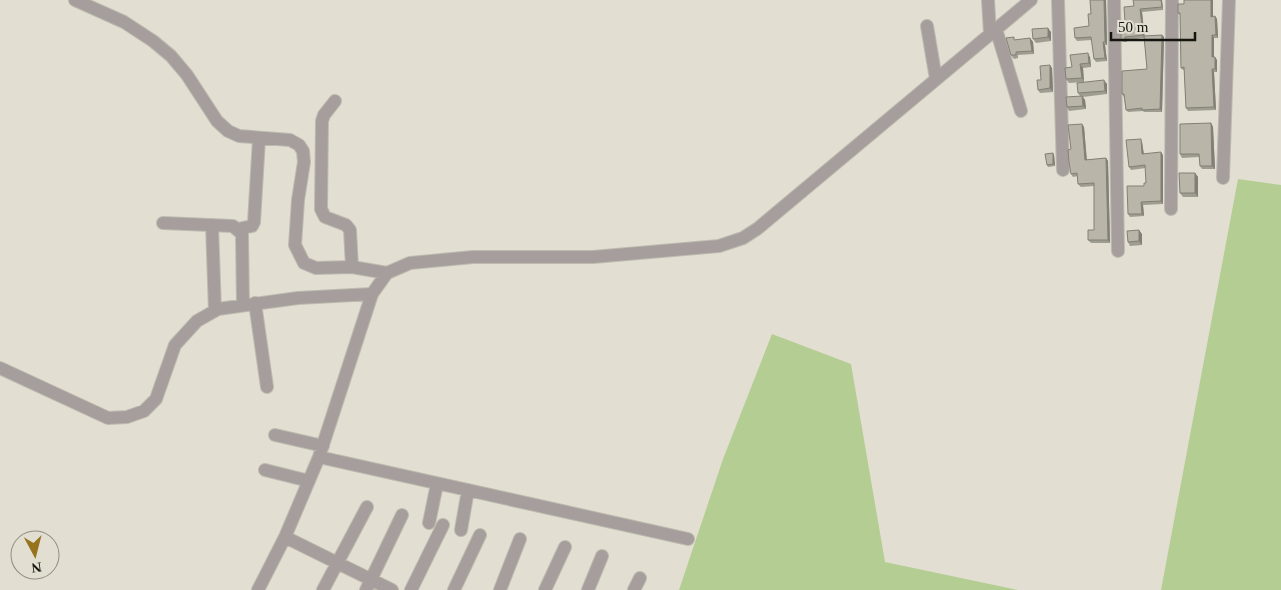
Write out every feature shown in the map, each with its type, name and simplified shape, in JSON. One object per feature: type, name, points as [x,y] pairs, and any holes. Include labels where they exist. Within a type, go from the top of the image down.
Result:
[{"type":"street","points":[[75,0],[124,22],[153,41],[171,56],[187,74],[217,121],[228,131],[239,136],[259,139],[290,140],[299,145],[303,152],[304,162],[298,200],[295,244],[299,256],[304,263],[316,268],[352,267],[387,272],[410,263],[473,256],[593,257],[720,246],[744,238],[1031,0]]},
{"type":"street","points":[[988,0],[993,32],[1021,111]]},
{"type":"street","points":[[1058,0],[1062,170]]},
{"type":"street","points":[[1114,0],[1118,251]]},
{"type":"street","points":[[1171,209],[1172,0]]},
{"type":"street","points":[[1223,178],[1229,0]]},
{"type":"street","points":[[927,26],[936,79]]},
{"type":"street","points":[[335,101],[324,115],[322,121],[321,209],[325,217],[346,225],[350,230],[352,267]]},
{"type":"street","points":[[238,229],[252,226],[254,222],[259,139]]},
{"type":"street","points":[[163,223],[233,226],[242,234],[249,304],[267,387]]},
{"type":"street","points":[[212,225],[216,311]]},
{"type":"street","points":[[258,590],[285,537],[321,452],[372,294],[387,272]]},
{"type":"street","points":[[0,368],[108,418],[128,417],[144,411],[156,399],[175,345],[197,321],[216,311],[249,304],[298,298],[372,294]]},
{"type":"street","points":[[275,435],[321,452],[437,484],[688,539]]},
{"type":"street","points":[[265,470],[309,481]]},
{"type":"street","points":[[428,523],[437,484]]},
{"type":"street","points":[[461,530],[468,490]]},
{"type":"street","points":[[323,590],[367,506]]},
{"type":"street","points":[[368,585],[402,514]]},
{"type":"street","points":[[411,590],[443,525]]},
{"type":"street","points":[[454,590],[480,535]]},
{"type":"street","points":[[285,537],[338,564],[368,585],[392,590]]},
{"type":"street","points":[[500,590],[520,539]]},
{"type":"street","points":[[545,590],[565,547]]},
{"type":"street","points":[[588,590],[602,556]]},
{"type":"green space","points":[[1238,179],[1281,185],[1281,590],[1161,590]]},
{"type":"green space","points":[[772,334],[851,364],[885,562],[1018,590],[679,590],[723,459]]},
{"type":"building","points":[[1090,0],[1104,0],[1105,42],[1103,42],[1105,58],[1094,59],[1091,37],[1075,38],[1074,28],[1089,26],[1088,14],[1091,14]]},
{"type":"building","points":[[1133,0],[1161,0],[1162,7],[1140,9],[1143,35],[1125,37],[1125,39],[1121,40],[1121,22],[1125,22],[1124,7],[1134,6]]},
{"type":"building","points":[[1184,0],[1211,0],[1211,17],[1215,16],[1216,35],[1212,35],[1212,57],[1215,57],[1215,69],[1212,69],[1214,107],[1186,108],[1184,67],[1181,68],[1180,13],[1178,13],[1178,4],[1184,4]]},
{"type":"building","points":[[1048,28],[1048,37],[1033,39],[1032,29]]},
{"type":"building","points":[[1162,35],[1160,109],[1142,110],[1142,108],[1126,110],[1124,94],[1122,94],[1122,71],[1147,69],[1144,36]]},
{"type":"building","points":[[1014,37],[1014,40],[1030,38],[1032,51],[1016,52],[1016,55],[1011,55],[1006,38]]},
{"type":"building","points":[[1088,53],[1089,63],[1080,64],[1082,78],[1066,79],[1065,68],[1072,67],[1070,55]]},
{"type":"building","points":[[1050,65],[1050,88],[1038,90],[1037,80],[1041,80],[1040,66]]},
{"type":"building","points":[[1104,80],[1105,91],[1078,93],[1077,83]]},
{"type":"building","points":[[1082,96],[1083,106],[1067,107],[1066,97]]},
{"type":"building","points":[[1211,123],[1212,166],[1200,166],[1199,154],[1180,154],[1180,124]]},
{"type":"building","points":[[1082,124],[1085,160],[1106,158],[1108,240],[1088,240],[1088,230],[1094,230],[1094,183],[1078,184],[1077,173],[1071,174],[1068,150],[1071,149],[1068,125]]},
{"type":"building","points":[[1141,139],[1142,154],[1161,152],[1161,201],[1141,202],[1142,214],[1128,214],[1127,186],[1144,186],[1144,183],[1146,183],[1145,165],[1129,167],[1126,140]]},
{"type":"building","points":[[1053,153],[1053,164],[1047,165],[1045,154]]},
{"type":"building","points":[[1179,173],[1195,173],[1195,193],[1180,193]]},
{"type":"building","points":[[1139,230],[1139,241],[1128,242],[1127,231]]}]
